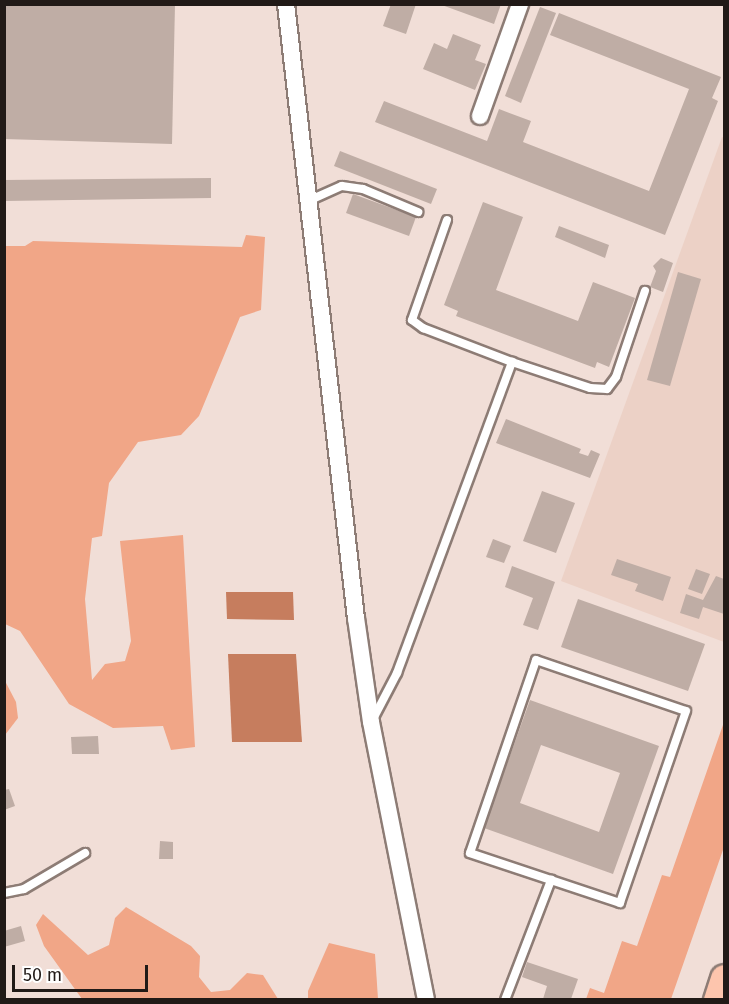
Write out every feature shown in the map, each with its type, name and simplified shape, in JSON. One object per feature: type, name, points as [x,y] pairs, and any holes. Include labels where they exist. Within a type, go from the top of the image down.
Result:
[{"type":"main road","points":[[717,999],[724,978]]},
{"type":"street","points":[[286,4],[371,722],[426,999]]},
{"type":"street","points":[[480,116],[520,4]]},
{"type":"lane","points":[[308,201],[342,186],[363,189],[418,212]]},
{"type":"lane","points":[[447,220],[412,320],[423,328],[512,362],[590,388],[607,389],[616,377],[645,291]]},
{"type":"lane","points":[[371,722],[397,674],[512,362]]},
{"type":"lane","points":[[536,660],[686,711],[621,903],[551,880],[470,853],[536,660]]},
{"type":"lane","points":[[4,893],[24,889],[85,854]]},
{"type":"lane","points":[[505,999],[551,880]]},
{"type":"shaded area","points":[[722,137],[724,138],[724,642],[561,581]]},
{"type":"shaded area","points":[[246,235],[265,237],[261,310],[240,317],[199,416],[181,435],[138,442],[109,483],[102,536],[92,538],[85,599],[92,680],[105,664],[125,661],[131,641],[120,541],[183,535],[195,747],[171,750],[163,726],[113,728],[69,704],[20,631],[5,624],[5,246],[25,246],[33,241],[242,247]]},
{"type":"shaded area","points":[[226,592],[293,592],[294,620],[227,619]]},
{"type":"shaded area","points":[[228,654],[296,654],[302,742],[232,742]]},
{"type":"shaded area","points":[[5,681],[16,702],[18,718],[5,735]]},
{"type":"shaded area","points":[[724,722],[724,847],[671,999],[586,999],[590,988],[604,993],[622,941],[637,946],[662,875],[670,877]]},
{"type":"shaded area","points":[[126,907],[191,946],[200,956],[199,977],[211,992],[230,990],[247,973],[263,975],[278,999],[82,999],[44,946],[36,925],[43,914],[88,955],[109,945],[115,918]]},
{"type":"shaded area","points":[[329,943],[375,954],[378,999],[308,999],[308,991]]},
{"type":"building","points":[[4,4],[175,4],[172,144],[4,139]]},
{"type":"building","points":[[391,4],[416,4],[406,34],[383,26]]},
{"type":"building","points":[[439,4],[501,4],[494,24]]},
{"type":"building","points":[[540,7],[556,13],[521,103],[505,96]]},
{"type":"building","points":[[559,13],[721,77],[712,98],[718,101],[665,235],[375,122],[384,101],[487,141],[499,109],[531,121],[523,142],[649,191],[689,89],[550,35]]},
{"type":"building","points":[[453,34],[481,45],[475,60],[486,64],[475,90],[423,69],[434,43],[447,49]]},
{"type":"building","points":[[340,151],[437,189],[431,204],[334,166]]},
{"type":"building","points":[[211,178],[211,198],[4,201],[4,180]]},
{"type":"building","points":[[353,194],[416,217],[409,236],[346,213]]},
{"type":"building","points":[[483,202],[523,217],[496,290],[578,321],[593,282],[635,298],[609,367],[597,362],[595,368],[456,316],[458,311],[444,305]]},
{"type":"building","points":[[559,226],[609,245],[605,258],[555,237]]},
{"type":"building","points":[[661,258],[673,263],[663,292],[650,287],[656,271],[653,266]]},
{"type":"building","points":[[678,272],[701,279],[670,386],[647,380]]},
{"type":"building","points":[[506,419],[581,449],[579,453],[588,456],[591,450],[600,454],[590,478],[496,443]]},
{"type":"building","points":[[542,491],[575,503],[556,553],[523,541]]},
{"type":"building","points":[[493,539],[511,546],[504,563],[486,557]]},
{"type":"building","points":[[617,559],[671,577],[663,601],[635,591],[638,584],[611,575]]},
{"type":"building","points":[[512,566],[555,582],[538,630],[523,625],[533,598],[505,587]]},
{"type":"building","points":[[696,569],[710,574],[702,594],[688,589]]},
{"type":"building","points":[[716,576],[724,579],[724,614],[703,607],[699,619],[680,613],[686,594],[703,600]]},
{"type":"building","points":[[578,599],[705,644],[688,691],[561,647]]},
{"type":"building","points":[[530,700],[659,746],[613,874],[484,828]],"holes":[[[541,745],[620,773],[599,832],[520,803]]]},
{"type":"building","points":[[98,736],[99,754],[72,754],[71,737]]},
{"type":"building","points":[[9,789],[15,806],[4,810],[4,790]]},
{"type":"building","points":[[160,841],[173,842],[173,859],[159,859]]},
{"type":"building","points":[[21,926],[25,941],[4,947],[4,931]]},
{"type":"building","points":[[527,962],[578,979],[571,999],[543,999],[547,986],[522,977]]}]
